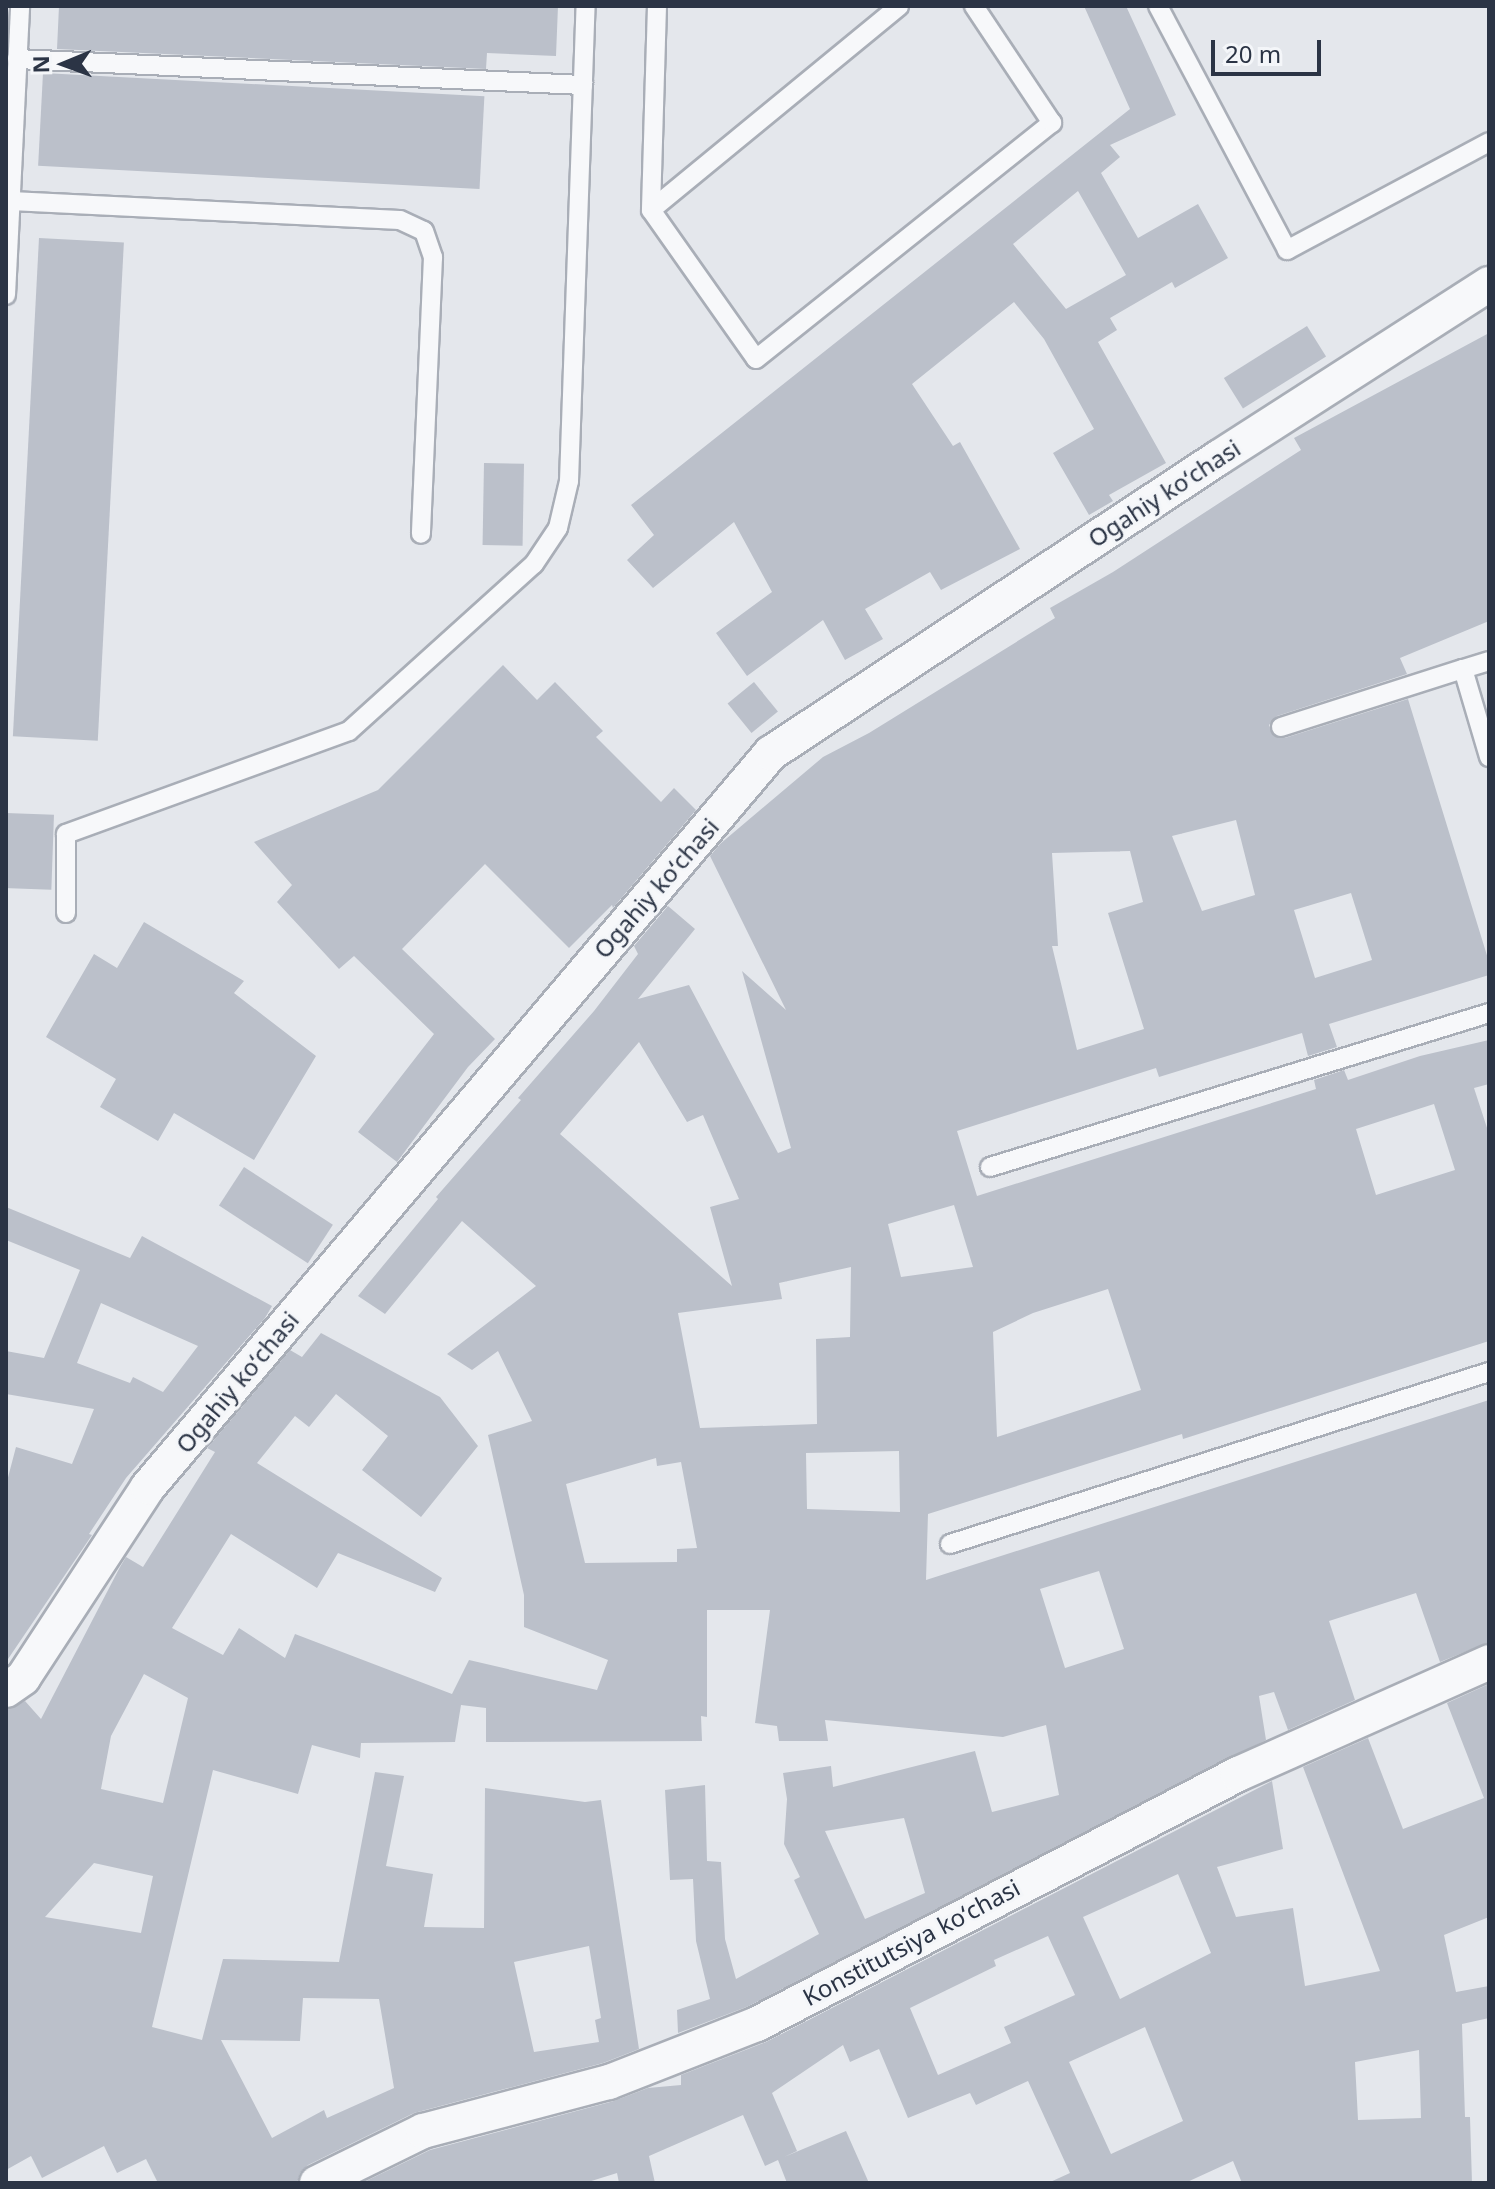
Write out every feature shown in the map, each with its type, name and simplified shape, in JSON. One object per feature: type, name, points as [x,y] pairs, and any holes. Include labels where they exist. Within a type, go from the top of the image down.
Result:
[{"type":"street","name":"Ogahiy koʻchasi","points":[[6,1690],[23,1678],[148,1487],[771,753],[1204,466],[1489,284]]},
{"type":"street","name":"Konstitutsiya koʻchasi","points":[[317,2183],[423,2131],[609,2082],[757,2024],[1238,1774],[1489,1662]]},
{"type":"lane","points":[[6,295],[20,6]]},
{"type":"lane","points":[[66,913],[66,834],[349,731],[534,564],[558,528],[569,481],[586,6]]},
{"type":"lane","points":[[657,6],[651,210],[756,359],[1052,123],[974,6]]},
{"type":"lane","points":[[651,210],[899,6]]},
{"type":"lane","points":[[1158,6],[1287,250],[1489,142]]},
{"type":"lane","points":[[17,59],[583,85]]},
{"type":"lane","points":[[11,201],[400,220],[424,231],[433,257],[421,534]]},
{"type":"lane","points":[[1281,727],[1489,661]]},
{"type":"lane","points":[[1463,669],[1489,757]]},
{"type":"lane","points":[[990,1167],[1489,1013]]},
{"type":"lane","points":[[950,1544],[1489,1372]]},
{"type":"building","points":[[59,6],[558,6],[556,56],[487,53],[486,69],[57,49]]},
{"type":"building","points":[[1084,6],[1126,6],[1176,115],[1110,145],[1120,157],[1101,173],[1138,238],[1198,204],[1228,258],[1175,288],[1172,282],[1110,318],[1117,330],[1098,342],[1166,463],[1109,495],[1113,501],[1089,515],[1053,453],[1094,429],[1044,339],[1014,302],[912,384],[953,446],[960,442],[1020,549],[941,590],[930,572],[865,609],[883,639],[845,660],[823,620],[747,676],[716,633],[772,592],[734,522],[653,588],[627,560],[654,535],[631,505],[1130,109]],"holes":[[[1078,191],[1126,275],[1066,309],[1013,244]]]},
{"type":"building","points":[[43,73],[484,96],[480,189],[38,166]]},
{"type":"building","points":[[39,238],[124,242],[98,741],[13,736]]},
{"type":"building","points":[[1307,326],[1326,357],[1243,408],[1224,378]]},
{"type":"building","points":[[1489,333],[1489,621],[1400,658],[1407,674],[1277,716],[1269,725],[1274,736],[1285,738],[1408,699],[1489,962],[1489,975],[1329,1024],[1337,1047],[1308,1056],[1302,1033],[1159,1077],[1156,1068],[957,1131],[977,1196],[1316,1089],[1314,1080],[1344,1070],[1348,1080],[1420,1056],[1489,1040],[1489,1084],[1474,1088],[1489,1134],[1489,1341],[1183,1439],[1182,1434],[928,1514],[926,1580],[1489,1400],[1489,1642],[1440,1662],[1416,1593],[1329,1621],[1355,1700],[1288,1730],[1274,1692],[1259,1696],[1266,1740],[749,2006],[678,2033],[677,2010],[710,1999],[696,1941],[693,1879],[670,1880],[665,1790],[705,1785],[707,1861],[721,1862],[725,1939],[736,1979],[819,1934],[794,1880],[800,1877],[784,1844],[787,1799],[783,1773],[831,1766],[833,1787],[975,1751],[992,1812],[1059,1795],[1046,1725],[1003,1737],[825,1720],[828,1741],[779,1741],[777,1726],[755,1723],[770,1610],[707,1610],[707,1717],[701,1716],[702,1741],[486,1742],[486,1708],[461,1705],[455,1742],[361,1743],[360,1758],[312,1745],[298,1794],[213,1770],[152,2027],[202,2040],[223,1959],[339,1962],[375,1772],[404,1776],[386,1866],[433,1874],[424,1927],[484,1928],[485,1788],[585,1802],[601,1800],[639,2049],[603,2063],[414,2113],[308,2165],[300,2173],[297,2183],[158,2183],[146,2159],[117,2173],[104,2146],[42,2178],[31,2156],[6,2170],[6,1710],[25,1701],[41,1719],[126,1557],[143,1567],[215,1452],[207,1448],[290,1350],[302,1357],[321,1333],[440,1397],[478,1446],[421,1517],[362,1470],[388,1436],[336,1394],[309,1427],[295,1416],[257,1463],[442,1578],[435,1592],[338,1553],[317,1588],[231,1534],[172,1628],[223,1655],[239,1628],[285,1658],[295,1634],[452,1694],[469,1660],[597,1690],[608,1660],[524,1627],[524,1595],[488,1435],[532,1421],[498,1351],[472,1370],[447,1354],[536,1286],[462,1221],[385,1314],[358,1296],[438,1199],[436,1197],[594,1011],[638,954],[634,946],[668,906],[695,929],[638,999],[689,985],[778,1153],[791,1148],[742,971],[786,1010],[710,856],[720,844],[823,757],[869,733],[1055,618],[1050,608],[1113,572],[1301,450],[1294,438]],"holes":[[[1236,820],[1255,895],[1202,911],[1172,836]],[[1130,851],[1143,902],[1108,913],[1144,1029],[1077,1050],[1052,946],[1058,946],[1052,853]],[[1351,893],[1372,960],[1315,978],[1294,910]],[[639,1042],[687,1122],[703,1115],[739,1199],[710,1207],[732,1286],[560,1134]],[[1434,1104],[1455,1170],[1376,1195],[1356,1129]],[[954,1205],[973,1267],[901,1277],[888,1224]],[[851,1267],[850,1337],[816,1339],[817,1424],[700,1428],[678,1313],[782,1299],[779,1283]],[[1108,1289],[1141,1390],[997,1437],[993,1332],[1033,1313]],[[899,1451],[900,1512],[807,1509],[806,1453]],[[656,1458],[657,1466],[681,1462],[697,1548],[677,1549],[677,1562],[585,1563],[566,1484]],[[1099,1571],[1124,1649],[1065,1668],[1040,1589]],[[144,1674],[188,1698],[163,1803],[101,1789],[111,1736]],[[904,1818],[925,1893],[865,1919],[825,1831]],[[94,1863],[153,1876],[141,1933],[45,1917]],[[589,1946],[601,2018],[595,2020],[599,2042],[534,2052],[514,1962]],[[303,1998],[379,1999],[394,2088],[327,2118],[324,2110],[272,2138],[221,2040],[300,2041]]]},
{"type":"building","points":[[484,463],[524,464],[523,546],[483,545]]},
{"type":"building","points":[[503,665],[537,700],[555,682],[603,731],[596,737],[661,802],[674,788],[696,810],[613,908],[612,905],[569,948],[485,864],[402,949],[495,1039],[468,1067],[397,1162],[358,1132],[434,1034],[354,956],[339,969],[277,902],[292,885],[254,842],[378,790]]},
{"type":"building","points":[[754,682],[778,712],[751,733],[728,703]]},
{"type":"building","points":[[6,813],[54,815],[51,890],[6,888]]},
{"type":"building","points":[[144,922],[244,981],[234,993],[316,1056],[254,1160],[174,1113],[158,1141],[100,1107],[116,1079],[46,1037],[94,954],[117,968]]},
{"type":"building","points":[[244,1167],[333,1225],[308,1263],[219,1206]]},
{"type":"building","points":[[6,1207],[130,1258],[142,1236],[272,1306],[265,1318],[126,1478],[89,1534],[92,1535],[6,1662],[6,1485],[16,1447],[72,1464],[94,1409],[6,1394],[6,1351],[44,1358],[80,1270],[6,1240]],"holes":[[[101,1303],[198,1346],[163,1392],[133,1377],[130,1383],[77,1363]]]},
{"type":"building","points":[[1489,1684],[1489,1917],[1444,1935],[1456,1992],[1489,1986],[1489,2018],[1462,2024],[1465,2117],[1470,2117],[1472,2183],[1242,2183],[1233,2161],[1185,2183],[1048,2183],[1070,2173],[1028,2081],[976,2105],[970,2093],[908,2118],[879,2049],[850,2062],[843,2045],[772,2093],[797,2151],[784,2157],[846,2131],[869,2183],[787,2183],[778,2160],[765,2166],[743,2115],[649,2156],[655,2183],[619,2183],[617,2173],[585,2183],[362,2183],[430,2150],[614,2101],[648,2088],[681,2085],[681,2075],[766,2042],[1272,1781],[1283,1849],[1217,1867],[1236,1917],[1293,1908],[1305,1986],[1380,1971],[1303,1767],[1368,1738],[1403,1829],[1484,1798],[1447,1703]],"holes":[[[1178,1874],[1211,1953],[1120,1999],[1083,1917]],[[1048,1936],[1075,1995],[1004,2027],[1011,2043],[938,2075],[910,2008],[996,1966],[994,1960]],[[1145,2027],[1183,2121],[1111,2154],[1069,2062]],[[1419,2050],[1421,2118],[1358,2120],[1355,2062]]]}]
